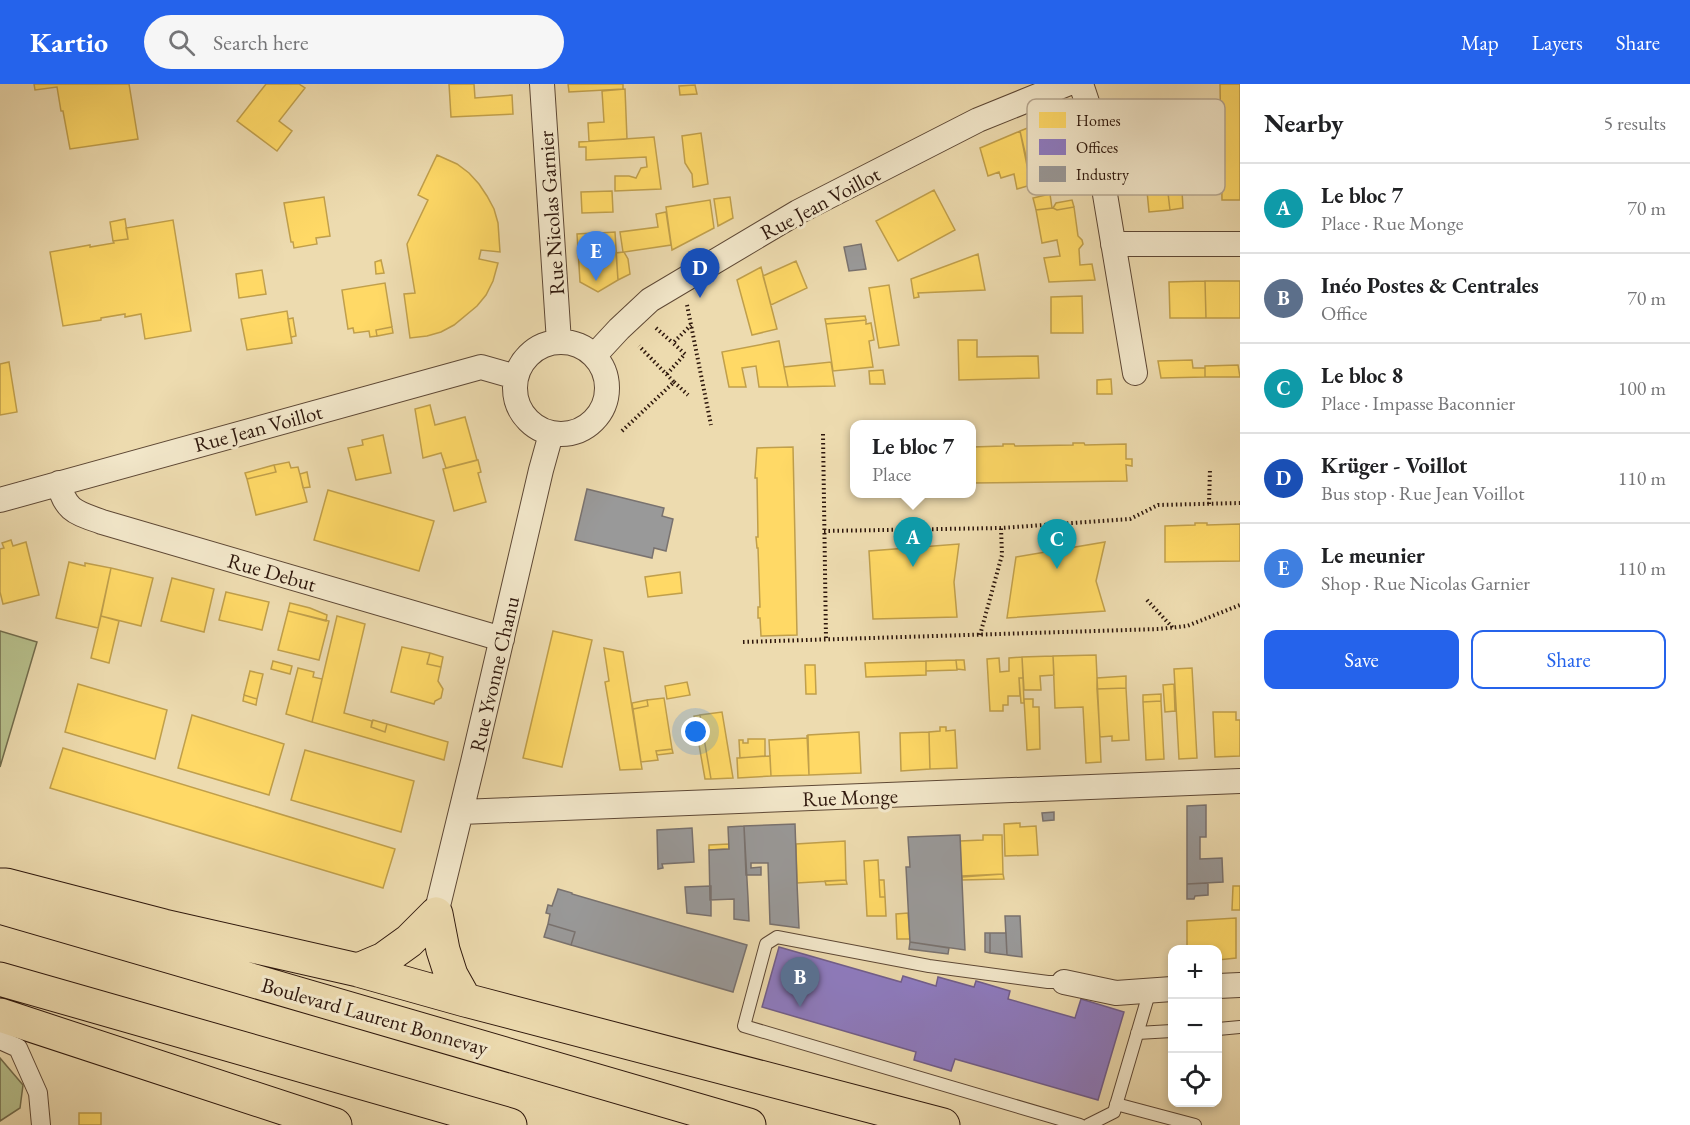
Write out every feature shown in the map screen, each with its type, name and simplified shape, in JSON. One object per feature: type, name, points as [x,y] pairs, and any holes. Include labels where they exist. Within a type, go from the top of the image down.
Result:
[{"type":"highway","points":[[0,885],[164,926],[358,970],[943,1125]]},
{"type":"highway","name":"Boulevard Laurent Bonnevay","points":[[0,907],[749,1125]]},
{"type":"highway","points":[[358,970],[384,959],[408,941],[436,914]]},
{"type":"highway","points":[[436,914],[442,950],[451,975],[465,1000]]},
{"type":"highway","points":[[0,979],[510,1125]]},
{"type":"highway","points":[[0,1015],[319,1122]]},
{"type":"street","name":"Rue Nicolas Garnier","points":[[542,84],[559,342]]},
{"type":"street","name":"Rue Jean Voillot","points":[[1030,99],[1067,84]]},
{"type":"street","points":[[1082,84],[1087,99]]},
{"type":"street","name":"Rue Jean Voillot","points":[[594,356],[619,328],[650,300],[798,212],[978,120],[1027,100]]},
{"type":"street","points":[[1105,195],[1135,373]]},
{"type":"street","points":[[1113,244],[1240,244]]},
{"type":"street","points":[[559,342],[578,345],[594,356],[603,369],[607,384],[606,400],[599,414],[590,424],[565,435],[551,434],[538,429],[526,419],[518,406],[515,392],[516,377],[522,363],[532,352],[544,345],[559,342]]},
{"type":"street","name":"Rue Jean Voillot","points":[[0,500],[481,367],[516,377]]},
{"type":"street","name":"Rue Yvonne Chanu","points":[[436,914],[551,434]]},
{"type":"street","name":"Rue Debut","points":[[59,483],[62,496],[67,504],[77,512],[102,522],[502,639]]},
{"type":"street","name":"Rue Monge","points":[[461,813],[1240,781]]},
{"type":"street","points":[[1064,982],[1116,993],[1161,989]]},
{"type":"street","points":[[1222,986],[1240,985]]},
{"type":"street","points":[[0,1040],[18,1048],[38,1093],[41,1125]]},
{"type":"lane","points":[[1064,982],[1048,982],[929,966],[777,937],[766,944],[744,1026],[1080,1125]]},
{"type":"lane","points":[[1088,1125],[1114,1112],[1137,1033],[1161,989]]},
{"type":"lane","points":[[1222,1029],[1240,1027]]},
{"type":"lane","points":[[1137,1033],[1168,1031]]},
{"type":"lane","points":[[1116,1104],[1195,1125]]},
{"type":"path","points":[[683,281],[711,425]]},
{"type":"path","points":[[673,343],[691,324]]},
{"type":"path","points":[[656,328],[685,354],[667,374]]},
{"type":"path","points":[[639,346],[688,395]]},
{"type":"path","points":[[622,431],[674,382]]},
{"type":"path","points":[[823,434],[826,639]]},
{"type":"path","points":[[1209,504],[1210,469]]},
{"type":"path","points":[[824,531],[1001,528],[1130,519],[1158,505],[1240,503]]},
{"type":"path","points":[[980,635],[1002,555],[1001,528]]},
{"type":"path","points":[[1147,600],[1173,628]]},
{"type":"path","points":[[743,642],[1173,628],[1187,626],[1240,605]]},
{"type":"green space","points":[[0,631],[37,642],[0,767]]},
{"type":"green space","points":[[0,1058],[23,1085],[20,1108],[0,1121]]},
{"type":"building: Homes","points":[[34,84],[129,84],[138,139],[70,149],[57,87],[35,90]]},
{"type":"building: Homes","points":[[266,84],[299,84],[305,88],[279,121],[292,131],[277,151],[237,121]]},
{"type":"building: Homes","points":[[449,84],[474,84],[475,98],[512,95],[513,114],[451,117]]},
{"type":"building: Homes","points":[[568,84],[623,84],[623,89],[569,92]]},
{"type":"building: Homes","points":[[1220,84],[1240,84],[1240,200],[1222,200],[1222,195],[1225,195],[1225,99],[1220,99]]},
{"type":"building: Homes","points":[[695,85],[697,94],[680,95],[679,86]]},
{"type":"building: Homes","points":[[625,89],[627,139],[589,141],[588,123],[604,122],[602,91]]},
{"type":"building: Homes","points":[[1027,128],[1027,161],[1020,131]]},
{"type":"building: Homes","points":[[1020,131],[1027,165],[1027,186],[1017,189],[1014,174],[1001,178],[999,172],[988,176],[980,148]]},
{"type":"building: Homes","points":[[701,133],[708,184],[693,187],[692,174],[685,163],[682,136]]},
{"type":"building: Homes","points":[[654,137],[661,189],[615,191],[615,176],[636,178],[641,168],[647,167],[646,157],[586,160],[586,147],[579,147],[579,142]]},
{"type":"building: Homes","points":[[437,155],[457,164],[469,173],[487,196],[498,223],[500,252],[481,250],[479,259],[498,263],[493,281],[477,306],[454,325],[441,332],[410,338],[404,294],[415,293],[407,244],[428,200],[418,195]]},
{"type":"building: Homes","points":[[934,190],[955,230],[898,261],[876,221]]},
{"type":"building: Homes","points":[[612,191],[613,212],[582,213],[581,192]]},
{"type":"building: Homes","points":[[1050,195],[1052,208],[1036,210],[1033,198]]},
{"type":"building: Homes","points":[[1147,195],[1168,195],[1170,210],[1149,212]]},
{"type":"building: Homes","points":[[1168,195],[1182,195],[1183,208],[1170,210]]},
{"type":"building: Homes","points":[[324,197],[330,236],[316,238],[317,244],[294,248],[284,203]]},
{"type":"building: Homes","points":[[730,197],[733,218],[718,226],[714,199]]},
{"type":"building: Homes","points":[[710,200],[714,228],[672,250],[666,207]]},
{"type":"building: Homes","points":[[1072,200],[1074,207],[1057,210],[1053,208],[1056,203]]},
{"type":"building: Homes","points":[[1074,207],[1078,236],[1083,244],[1079,249],[1080,265],[1092,264],[1095,280],[1049,282],[1044,258],[1060,256],[1057,240],[1042,243],[1036,210]]},
{"type":"building: Homes","points":[[666,212],[671,245],[624,252],[628,259],[630,274],[618,280],[616,253],[623,252],[620,232],[658,227],[656,214]]},
{"type":"building: Homes","points":[[125,219],[128,239],[113,241],[110,222]]},
{"type":"building: Homes","points":[[173,220],[191,331],[145,339],[141,314],[125,317],[125,314],[63,326],[50,252],[114,243],[113,241],[128,239],[126,228]]},
{"type":"building: Homes","points":[[615,232],[618,280],[598,292],[580,282],[577,234],[592,233],[592,242],[597,242],[597,237],[601,237],[600,233]]},
{"type":"building: Homes","points":[[978,254],[985,290],[918,293],[919,297],[914,298],[911,279]]},
{"type":"building: Homes","points":[[381,260],[384,273],[376,274],[375,262]]},
{"type":"building: Homes","points":[[796,261],[807,288],[771,305],[763,276]]},
{"type":"building: Homes","points":[[761,267],[777,329],[752,335],[737,280]]},
{"type":"building: Homes","points":[[262,270],[266,294],[239,298],[236,274]]},
{"type":"building: Homes","points":[[1205,281],[1240,281],[1240,318],[1206,318]]},
{"type":"building: Homes","points":[[1205,281],[1206,318],[1170,318],[1169,282]]},
{"type":"building: Homes","points":[[385,283],[392,327],[376,330],[377,336],[370,337],[369,331],[354,333],[353,328],[348,329],[342,290]]},
{"type":"building: Homes","points":[[889,285],[899,345],[879,348],[869,288]]},
{"type":"building: Homes","points":[[1082,296],[1083,333],[1051,333],[1051,297]]},
{"type":"building: Homes","points":[[287,311],[292,343],[247,350],[241,319]]},
{"type":"building: Homes","points":[[865,316],[866,320],[826,324],[825,319]]},
{"type":"building: Homes","points":[[293,318],[296,336],[291,337],[288,319]]},
{"type":"building: Homes","points":[[866,320],[866,324],[871,323],[874,340],[869,341],[873,367],[833,371],[826,324]]},
{"type":"building: Homes","points":[[392,327],[393,333],[377,336],[376,330]]},
{"type":"building: Homes","points":[[958,340],[977,340],[977,357],[1038,356],[1039,378],[959,380]]},
{"type":"building: Homes","points":[[779,341],[788,387],[759,387],[756,366],[742,368],[746,387],[729,387],[722,352]]},
{"type":"building: Homes","points":[[1192,360],[1193,368],[1205,368],[1205,377],[1161,378],[1158,361]]},
{"type":"building: Homes","points":[[9,362],[17,412],[0,415],[0,364]]},
{"type":"building: Homes","points":[[831,362],[835,386],[788,387],[784,367]]},
{"type":"building: Homes","points":[[1238,365],[1240,377],[1205,377],[1205,366]]},
{"type":"building: Homes","points":[[883,370],[885,384],[870,384],[869,371]]},
{"type":"building: Homes","points":[[1111,379],[1112,394],[1097,394],[1097,380]]},
{"type":"building: Homes","points":[[430,405],[435,425],[465,417],[477,460],[446,468],[441,453],[423,458],[415,409]]},
{"type":"building: Homes","points":[[383,435],[391,473],[356,480],[348,448],[363,445],[362,440]]},
{"type":"building: Homes","points":[[1073,443],[1126,444],[1126,459],[1132,459],[1132,466],[1126,465],[1127,481],[976,483],[976,447],[1003,446],[1003,444],[1014,444],[1015,446],[1073,445]]},
{"type":"building: Homes","points":[[793,447],[797,635],[761,636],[760,618],[758,618],[758,607],[760,607],[756,537],[758,537],[757,478],[755,478],[757,448]]},
{"type":"building: Homes","points":[[478,460],[481,472],[478,473],[486,502],[454,511],[443,469]]},
{"type":"building: Homes","points":[[289,462],[291,468],[298,467],[307,502],[256,515],[247,479],[276,472],[274,465]]},
{"type":"building: Homes","points":[[274,465],[276,472],[247,479],[245,473]]},
{"type":"building: Homes","points":[[307,472],[310,487],[303,488],[300,474]]},
{"type":"building: Homes","points":[[328,490],[434,521],[419,571],[314,540]]},
{"type":"building: Homes","points":[[1195,523],[1240,524],[1240,561],[1165,562],[1165,526],[1195,525]]},
{"type":"building: Homes","points":[[11,540],[13,546],[26,542],[39,595],[3,604],[0,592],[0,549],[4,548],[2,543]]},
{"type":"building: Homes","points":[[1105,542],[1096,581],[1105,611],[1007,618],[1016,557]]},
{"type":"building: Homes","points":[[959,544],[954,582],[957,617],[873,619],[869,551]]},
{"type":"building: Homes","points":[[69,562],[111,568],[98,628],[56,618]]},
{"type":"building: Homes","points":[[111,568],[153,578],[141,626],[101,616]]},
{"type":"building: Homes","points":[[680,572],[682,593],[648,597],[645,577]]},
{"type":"building: Homes","points":[[172,578],[214,589],[204,632],[161,621]]},
{"type":"building: Homes","points":[[226,592],[269,602],[262,630],[219,620]]},
{"type":"building: Homes","points":[[290,603],[327,615],[326,621],[288,611]]},
{"type":"building: Homes","points":[[288,611],[329,621],[319,660],[278,650]]},
{"type":"building: Homes","points":[[101,616],[119,621],[109,663],[91,658]]},
{"type":"building: Homes","points":[[337,616],[365,624],[344,713],[372,721],[371,727],[385,732],[387,724],[448,742],[444,760],[312,722]]},
{"type":"building: Homes","points":[[553,631],[592,640],[562,767],[523,758]]},
{"type":"building: Homes","points":[[402,647],[430,653],[427,664],[441,667],[438,681],[443,689],[441,698],[434,704],[391,692]]},
{"type":"building: Homes","points":[[604,648],[623,652],[642,769],[620,770],[605,682],[609,681]]},
{"type":"building: Homes","points":[[430,653],[443,657],[441,667],[427,664]]},
{"type":"building: Homes","points":[[1096,655],[1101,762],[1086,763],[1083,707],[1055,708],[1053,656]]},
{"type":"building: Homes","points":[[1053,656],[1054,675],[1040,676],[1041,690],[1024,690],[1022,657]]},
{"type":"building: Homes","points":[[1022,657],[1023,678],[1019,678],[1020,696],[1008,696],[1008,705],[1003,705],[1003,711],[990,711],[987,659],[999,658],[1000,672],[1009,671],[1009,658]]},
{"type":"building: Homes","points":[[956,660],[964,660],[965,670],[957,669]]},
{"type":"building: Homes","points":[[956,660],[957,670],[926,671],[926,661]]},
{"type":"building: Homes","points":[[273,661],[292,666],[290,674],[271,669]]},
{"type":"building: Homes","points":[[926,661],[926,675],[866,677],[865,663]]},
{"type":"building: Homes","points":[[805,665],[815,665],[816,694],[806,694]]},
{"type":"building: Homes","points":[[298,668],[314,672],[313,677],[322,679],[312,722],[286,714]]},
{"type":"building: Homes","points":[[1192,668],[1197,758],[1179,759],[1174,669]]},
{"type":"building: Homes","points":[[250,671],[263,674],[257,699],[244,695]]},
{"type":"building: Homes","points":[[1126,676],[1126,688],[1097,689],[1097,678]]},
{"type":"building: Homes","points":[[1019,678],[1023,678],[1024,703],[1021,703]]},
{"type":"building: Homes","points":[[687,682],[690,695],[667,699],[665,686]]},
{"type":"building: Homes","points":[[78,684],[167,710],[155,759],[65,732]]},
{"type":"building: Homes","points":[[1174,684],[1175,711],[1165,712],[1163,685]]},
{"type":"building: Homes","points":[[1126,688],[1129,740],[1112,741],[1112,736],[1100,737],[1097,689]]},
{"type":"building: Homes","points":[[1161,694],[1161,701],[1143,702],[1143,695]]},
{"type":"building: Homes","points":[[244,695],[257,699],[256,705],[243,701]]},
{"type":"building: Homes","points":[[664,698],[672,749],[656,751],[658,760],[641,762],[633,709],[648,706],[647,700]]},
{"type":"building: Homes","points":[[1024,699],[1033,699],[1033,707],[1039,707],[1040,749],[1027,750]]},
{"type":"building: Homes","points":[[647,700],[648,706],[633,709],[632,703]]},
{"type":"building: Homes","points":[[1161,701],[1164,759],[1146,760],[1143,702]]},
{"type":"building: Homes","points":[[722,712],[733,778],[711,779],[700,715]]},
{"type":"building: Homes","points":[[1213,712],[1236,712],[1236,720],[1240,720],[1240,756],[1215,757]]},
{"type":"building: Homes","points":[[192,715],[284,744],[269,795],[178,768]]},
{"type":"building: Homes","points":[[700,715],[711,779],[705,779],[694,716]]},
{"type":"building: Homes","points":[[373,720],[387,724],[385,732],[371,727]]},
{"type":"building: Homes","points":[[940,727],[946,727],[946,731],[955,730],[957,768],[930,769],[929,732],[940,731]]},
{"type":"building: Homes","points":[[859,732],[861,773],[809,775],[808,735]]},
{"type":"building: Homes","points":[[929,732],[930,769],[901,771],[900,733]]},
{"type":"building: Homes","points":[[807,735],[809,775],[771,776],[769,740],[807,738]]},
{"type":"building: Homes","points":[[748,739],[765,739],[765,756],[740,758],[739,740],[748,743]]},
{"type":"building: Homes","points":[[63,748],[395,849],[383,888],[50,788]]},
{"type":"building: Homes","points":[[672,749],[673,753],[657,755],[656,751]]},
{"type":"building: Homes","points":[[305,750],[414,781],[401,832],[291,800]]},
{"type":"building: Homes","points":[[770,756],[771,776],[738,778],[737,758]]},
{"type":"building: Homes","points":[[1020,823],[1020,827],[1036,826],[1038,855],[1005,856],[1004,824]]},
{"type":"building: Homes","points":[[983,835],[1002,835],[1003,874],[961,876],[960,841],[983,840]]},
{"type":"building: Homes","points":[[845,841],[846,880],[797,883],[796,844]]},
{"type":"building: Homes","points":[[729,844],[729,849],[709,850],[709,845]]},
{"type":"building: Homes","points":[[878,860],[880,897],[885,897],[886,916],[867,916],[864,861]]},
{"type":"building: Homes","points":[[1003,874],[1004,879],[962,880],[962,877]]},
{"type":"building: Homes","points":[[846,880],[847,884],[826,885],[825,881]]},
{"type":"building: Homes","points":[[879,880],[884,880],[885,897],[880,897]]},
{"type":"building: Homes","points":[[1233,886],[1240,886],[1240,910],[1232,910]]},
{"type":"building: Homes","points":[[908,913],[910,939],[897,939],[896,914]]},
{"type":"building: Homes","points":[[1236,918],[1236,958],[1222,960],[1222,945],[1187,945],[1187,921]]},
{"type":"building: Homes","points":[[79,1113],[101,1113],[101,1125],[79,1125]]},
{"type":"building: Offices","points":[[779,947],[901,982],[903,976],[936,986],[938,977],[974,987],[976,981],[1010,991],[1008,999],[1075,1018],[1081,999],[1124,1012],[1098,1100],[955,1059],[951,1071],[914,1060],[916,1052],[762,1007]]},
{"type":"building: Industry","points":[[861,244],[866,269],[849,271],[844,247]]},
{"type":"building: Industry","points":[[587,489],[664,508],[662,516],[673,519],[666,551],[654,548],[652,558],[575,540]]},
{"type":"building: Industry","points":[[1206,805],[1206,837],[1200,837],[1200,859],[1222,858],[1223,882],[1187,884],[1187,806]]},
{"type":"building: Industry","points":[[1054,812],[1054,820],[1043,821],[1042,813]]},
{"type":"building: Industry","points":[[795,824],[799,928],[770,924],[768,863],[751,863],[751,868],[761,867],[761,875],[746,875],[744,826]]},
{"type":"building: Industry","points":[[744,826],[749,921],[734,919],[734,899],[710,900],[709,850],[729,849],[728,827]]},
{"type":"building: Industry","points":[[692,828],[694,862],[662,864],[663,868],[658,869],[657,830]]},
{"type":"building: Industry","points":[[960,835],[965,950],[910,942],[906,867],[910,867],[908,837]]},
{"type":"building: Industry","points":[[1208,883],[1208,895],[1187,899],[1187,884]]},
{"type":"building: Industry","points":[[711,886],[711,916],[687,913],[685,887]]},
{"type":"building: Industry","points":[[558,889],[747,945],[733,992],[571,945],[575,932],[548,924],[550,914],[546,913],[548,905],[552,906]]},
{"type":"building: Industry","points":[[1005,916],[1020,916],[1022,957],[1007,955]]},
{"type":"building: Industry","points":[[548,924],[575,932],[571,945],[544,937]]},
{"type":"building: Industry","points":[[985,933],[990,933],[990,953],[985,952]]},
{"type":"building: Industry","points":[[990,933],[1006,933],[1007,955],[990,953]]},
{"type":"building: Industry","points":[[910,942],[949,948],[948,954],[909,949]]},
{"type":"place","name":"Le meunier","points":[[596,281]]},
{"type":"place","name":"Krüger - Voillot","points":[[700,298]]},
{"type":"place","name":"Le bloc 7","points":[[913,567]]},
{"type":"place","name":"Le bloc 8","points":[[1057,569]]},
{"type":"place","name":"Inéo Postes & Centrales","points":[[800,1007]]}]
